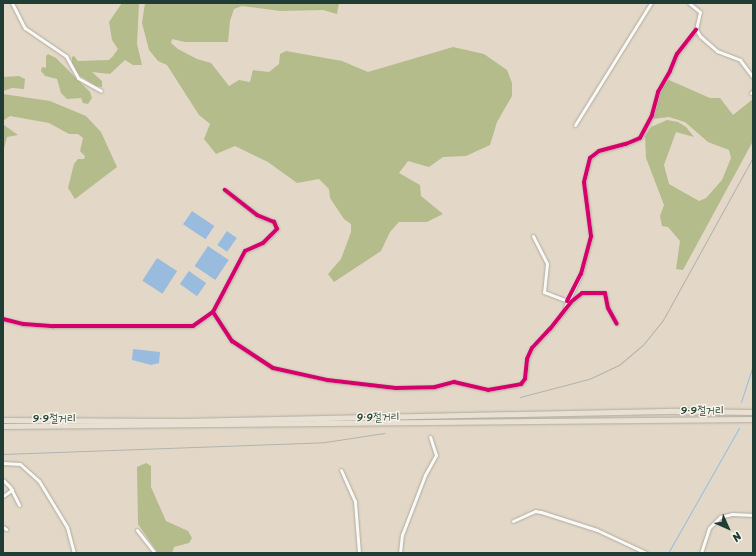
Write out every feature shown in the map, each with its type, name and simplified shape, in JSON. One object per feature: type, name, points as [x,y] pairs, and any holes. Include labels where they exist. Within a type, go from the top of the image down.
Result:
[{"type":"highway","name":"9·9절거리","points":[[3,420],[183,421],[677,411],[753,412]]},
{"type":"highway","name":"9·9절거리","points":[[3,426],[753,419]]},
{"type":"street","points":[[12,3],[25,28],[66,56],[78,78],[101,91]]},
{"type":"street","points":[[575,125],[651,3]]},
{"type":"street","points":[[565,309],[567,301],[581,274],[591,236],[584,182],[590,158],[599,151],[626,144],[640,138],[652,115],[658,92],[670,71],[677,54],[696,30],[700,12],[689,3]]},
{"type":"street","points":[[696,30],[717,51],[740,60],[753,77]]},
{"type":"street","points":[[3,319],[23,324],[54,326],[187,328],[213,312],[242,255],[263,243],[277,226],[225,190]]},
{"type":"street","points":[[533,236],[547,264],[544,292],[567,301]]},
{"type":"street","points":[[213,312],[232,341],[260,361],[285,372],[396,388],[435,387],[454,382],[488,390],[523,382],[527,359],[532,348],[579,294],[601,291],[606,294],[608,308],[617,324]]},
{"type":"street","points":[[400,553],[401,539],[425,475],[436,455],[430,437]]},
{"type":"street","points":[[3,462],[20,464],[35,475],[66,527],[74,553]]},
{"type":"street","points":[[341,470],[356,502],[359,553]]},
{"type":"street","points":[[3,480],[12,490],[19,505]]},
{"type":"street","points":[[3,496],[12,490]]},
{"type":"street","points":[[513,521],[535,511],[541,512],[597,530],[646,553]]},
{"type":"street","points":[[701,553],[709,528],[720,517],[732,514],[753,516]]},
{"type":"street","points":[[137,530],[155,553]]},
{"type":"street","points":[[71,553],[73,548]]},
{"type":"green space","points":[[122,3],[139,3],[137,44],[142,65],[133,65],[125,60],[110,74],[92,72],[102,81],[102,87],[96,86],[79,75],[72,64],[72,57],[74,56],[78,61],[109,60],[113,56],[118,49],[112,40],[109,22]]},
{"type":"green space","points":[[145,3],[339,3],[337,14],[323,10],[280,11],[242,6],[234,9],[230,21],[228,42],[185,42],[172,39],[171,43],[178,49],[197,59],[211,63],[229,86],[239,80],[250,82],[253,70],[269,72],[279,64],[280,54],[286,51],[342,61],[368,72],[453,47],[484,54],[507,70],[512,83],[512,96],[497,122],[490,145],[466,156],[443,157],[429,167],[408,161],[399,173],[420,185],[421,196],[443,214],[427,222],[399,222],[390,232],[381,251],[334,282],[328,274],[341,259],[351,232],[351,224],[344,219],[330,198],[329,189],[319,179],[297,183],[268,162],[235,146],[216,154],[204,139],[210,124],[199,115],[167,65],[158,61],[149,50],[142,23]]},
{"type":"green space","points":[[48,54],[56,58],[90,92],[92,98],[88,104],[83,103],[81,98],[67,99],[61,93],[57,79],[45,76],[41,71],[42,67],[46,68],[46,56]]},
{"type":"green space","points":[[19,76],[25,79],[24,89],[12,88],[3,91],[3,77]]},
{"type":"green space","points":[[669,80],[710,98],[720,98],[733,115],[753,99],[753,141],[683,270],[676,269],[680,241],[668,227],[662,226],[660,216],[664,205],[646,158],[645,136],[651,127],[667,120],[678,122],[686,127],[694,137],[676,132],[664,165],[669,184],[699,201],[706,198],[722,180],[731,158],[729,150],[708,142],[685,122],[669,117],[653,119],[660,90]]},
{"type":"green space","points":[[3,94],[50,101],[86,116],[101,132],[117,167],[75,199],[68,188],[74,164],[78,159],[84,159],[85,156],[80,151],[83,138],[78,134],[69,134],[49,123],[10,116],[4,120],[4,125],[18,135],[7,137],[3,152]]},
{"type":"green space","points":[[146,463],[151,466],[151,487],[166,521],[188,531],[192,538],[189,543],[174,547],[172,553],[158,553],[138,524],[137,467]]},
{"type":"water","points":[[192,211],[214,226],[205,239],[183,224]]},
{"type":"water","points":[[227,231],[237,238],[227,252],[217,245]]},
{"type":"water","points":[[208,246],[229,260],[215,280],[195,266]]},
{"type":"water","points":[[157,258],[177,271],[162,294],[142,281]]},
{"type":"water","points":[[189,271],[206,283],[197,296],[180,284]]},
{"type":"water","points":[[133,349],[160,352],[159,363],[151,365],[132,360]]},
{"type":"waterway","points":[[741,402],[753,364]]},
{"type":"waterway","points":[[668,553],[739,428]]},
{"type":"railway","points":[[520,397],[589,379],[619,365],[642,346],[663,320],[753,157]]},
{"type":"railway","points":[[3,454],[325,442],[384,433]]},
{"type":"cycle path","points":[[567,301],[581,274],[591,236],[584,182],[590,158],[599,151],[626,144],[640,138],[652,115],[658,92],[670,71],[677,54],[696,30]]},
{"type":"cycle path","points":[[3,319],[23,324],[54,326],[193,326],[213,312],[245,251],[263,243],[277,229],[274,222],[257,215],[225,190]]},
{"type":"cycle path","points":[[213,312],[232,341],[273,368],[327,380],[396,388],[435,387],[454,382],[488,390],[521,384],[525,379],[527,359],[532,348],[550,329],[571,302],[582,293],[605,293],[608,308],[617,324]]}]
